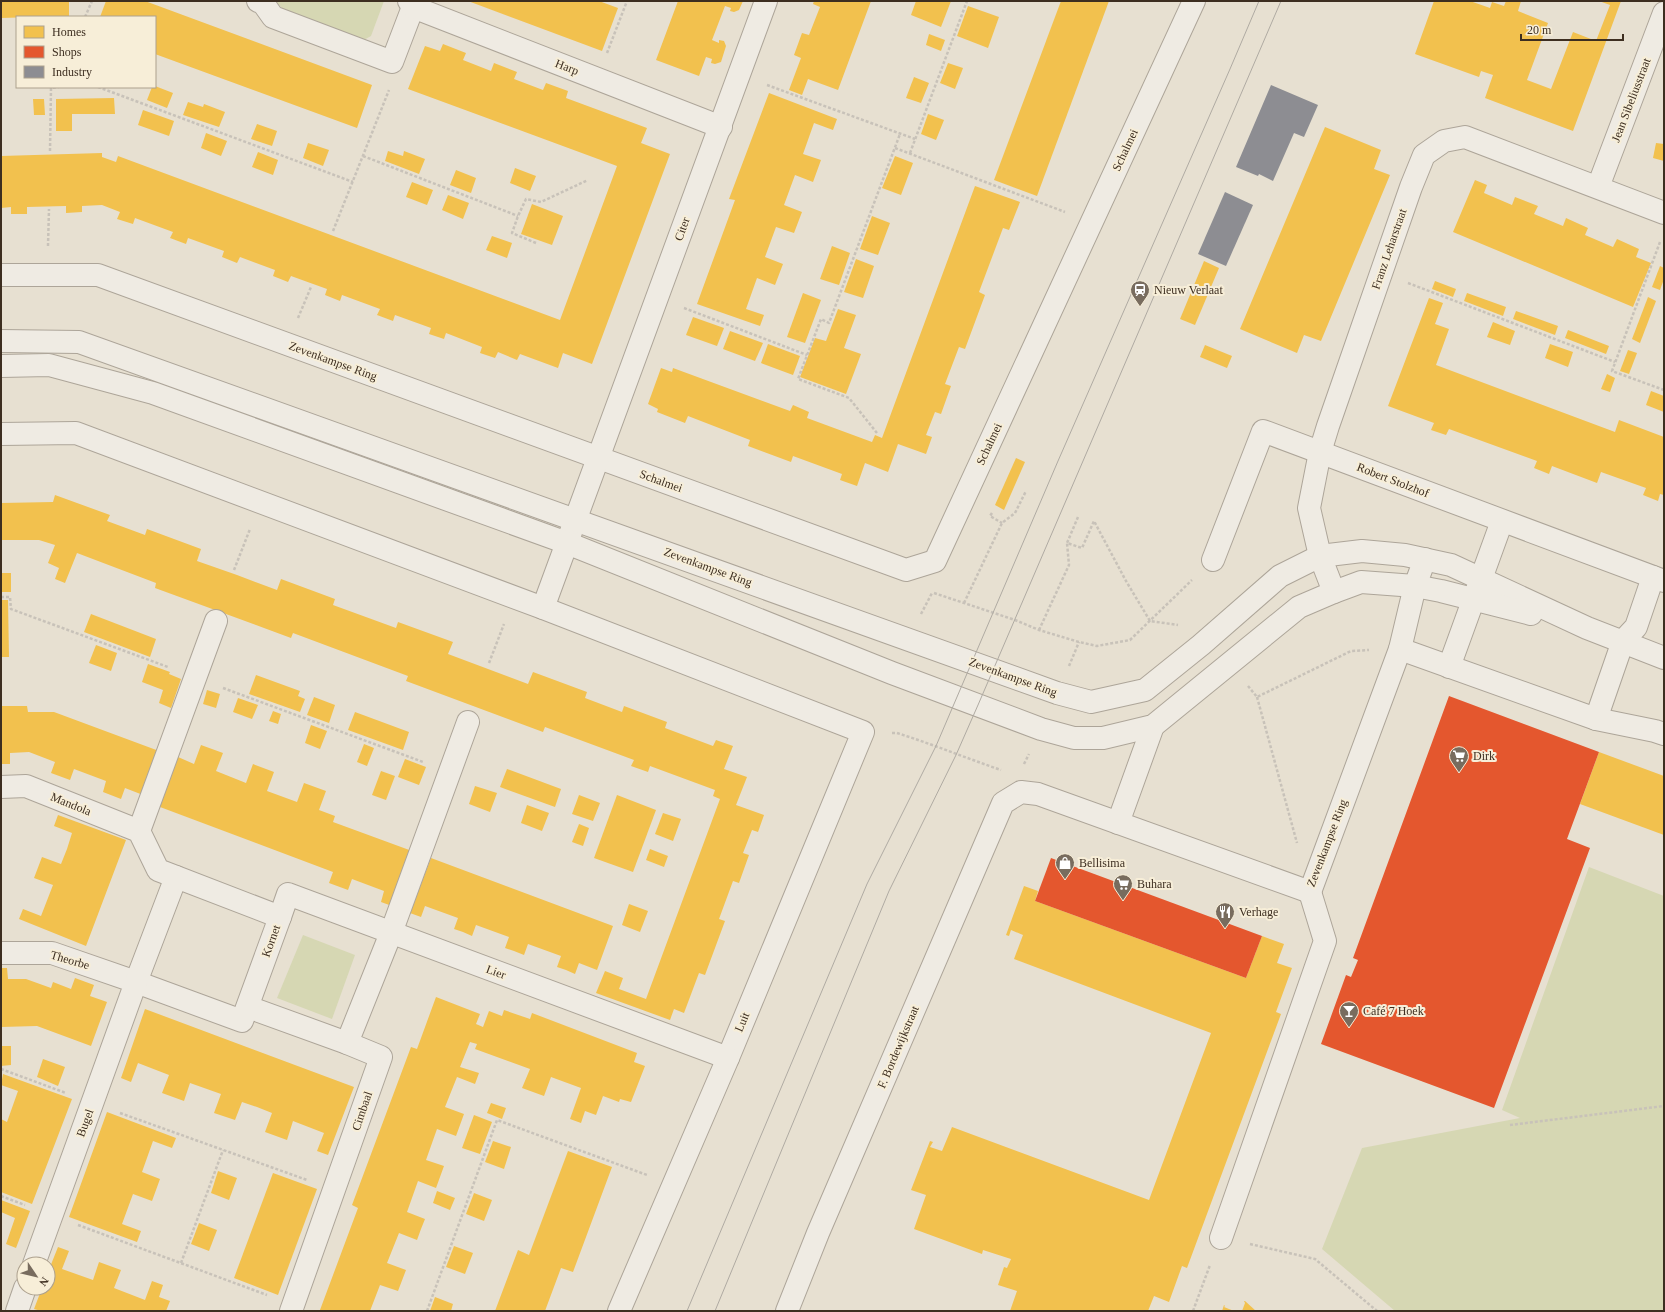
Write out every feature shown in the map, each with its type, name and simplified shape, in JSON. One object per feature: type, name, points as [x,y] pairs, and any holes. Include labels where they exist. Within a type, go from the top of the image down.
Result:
[{"type":"street","points":[[258,1],[263,3],[273,17],[392,62]]},
{"type":"street","name":"Citer","points":[[597,458],[740,75],[766,1]]},
{"type":"street","name":"Schalmei","points":[[597,458],[906,570],[936,561],[1194,1]]},
{"type":"street","name":"Harp","points":[[392,62],[411,4],[598,79],[721,126]]},
{"type":"street","name":"Jean Sibeliusstraat","points":[[1598,187],[1664,13]]},
{"type":"street","name":"Franz Leharstraat","points":[[1334,592],[1320,556],[1309,508],[1320,452],[1411,187],[1424,155],[1444,141],[1465,137],[1664,213]]},
{"type":"street","name":"Zevenkampse Ring","points":[[1,275],[98,275],[597,458]]},
{"type":"street","name":"Zevenkampse Ring","points":[[1,341],[79,342],[1057,693],[1091,702],[1145,690],[1201,646],[1280,576],[1320,556],[1362,551],[1405,555],[1451,565],[1477,589]]},
{"type":"street","name":"Zevenkampse Ring","points":[[1,366],[49,365],[153,393],[567,543],[892,673],[1041,728],[1074,738],[1103,738],[1153,726],[1299,607],[1361,582],[1477,589],[1587,628],[1664,658]]},
{"type":"street","name":"Robert Stolzhof","points":[[1212,560],[1263,431],[1659,579],[1636,627],[1623,642]]},
{"type":"street","points":[[1,434],[76,433],[515,597],[863,732]]},
{"type":"street","points":[[543,608],[576,520],[597,458]]},
{"type":"street","points":[[1449,667],[1502,521]]},
{"type":"street","name":"Zevenkampse Ring","points":[[1021,792],[1038,794],[1310,892],[1400,649],[1415,586],[1424,559]]},
{"type":"street","points":[[140,831],[216,621]]},
{"type":"street","points":[[1596,719],[1623,642]]},
{"type":"street","points":[[1400,649],[1596,719],[1655,730],[1664,734]]},
{"type":"street","points":[[248,1007],[346,1043],[391,933],[468,722]]},
{"type":"street","points":[[1118,823],[1153,726]]},
{"type":"street","name":"Luit","points":[[619,1311],[728,1058],[863,732]]},
{"type":"street","name":"Mandola","points":[[1,787],[26,786],[140,831]]},
{"type":"street","name":"F. Bordewijkstraat","points":[[787,1311],[824,1218],[1004,803],[1021,792]]},
{"type":"street","name":"Kornet","points":[[136,982],[242,1022],[280,917],[158,870],[140,831]]},
{"type":"street","name":"Bugel","points":[[37,1256],[136,982],[176,877]]},
{"type":"street","points":[[1221,1238],[1325,941],[1310,892]]},
{"type":"street","name":"Lier","points":[[280,917],[288,894],[728,1058]]},
{"type":"street","name":"Theorbe","points":[[1,953],[52,953],[136,982]]},
{"type":"street","name":"Cimbaal","points":[[292,1308],[380,1057],[346,1043]]},
{"type":"street","points":[[17,1311],[22,1296]]},
{"type":"path","points":[[85,16],[92,1]]},
{"type":"path","points":[[598,79],[627,1]]},
{"type":"path","points":[[910,153],[967,1]]},
{"type":"path","points":[[333,231],[390,89],[392,62]]},
{"type":"path","points":[[740,75],[915,139]]},
{"type":"path","points":[[50,151],[51,88]]},
{"type":"path","points":[[101,88],[353,182]]},
{"type":"path","points":[[877,433],[849,398],[798,379],[821,320],[830,323],[900,134]]},
{"type":"path","points":[[895,148],[1091,222]]},
{"type":"path","points":[[363,156],[518,216]]},
{"type":"path","points":[[536,243],[512,233],[526,199],[541,202],[588,180]]},
{"type":"path","points":[[47,275],[49,209]]},
{"type":"path","points":[[1661,239],[1612,371],[1664,390]]},
{"type":"path","points":[[1381,273],[1615,362]]},
{"type":"path","points":[[657,298],[807,355]]},
{"type":"path","points":[[964,603],[1002,523],[1015,513],[1026,491]]},
{"type":"path","points":[[234,570],[261,503]]},
{"type":"path","points":[[1039,630],[1069,565],[1067,542]]},
{"type":"path","points":[[932,592],[1039,630],[1097,646],[1130,640],[1212,560]]},
{"type":"path","points":[[489,663],[515,597]]},
{"type":"path","points":[[1257,697],[1298,847]]},
{"type":"path","points":[[863,732],[897,733],[1005,771]]},
{"type":"path","points":[[1,1068],[334,1190]]},
{"type":"path","points":[[1510,1125],[1664,1106]]},
{"type":"path","points":[[427,1311],[497,1120],[673,1186]]},
{"type":"path","points":[[181,1263],[223,1150]]},
{"type":"path","points":[[1,1196],[181,1263],[292,1308]]},
{"type":"path","points":[[1314,1259],[1376,1311]]},
{"type":"green space","points":[[275,1],[384,1],[371,36],[362,41],[283,9]]},
{"type":"green space","points":[[1589,867],[1664,896],[1664,1311],[1395,1311],[1322,1249],[1362,1148],[1520,1118],[1502,1110]]},
{"type":"green space","points":[[303,935],[355,955],[332,1019],[277,998]]},
{"type":"building: Homes","points":[[1,1],[69,1],[69,16],[16,16],[16,18],[1,18]]},
{"type":"building: Homes","points":[[106,1],[145,1],[372,85],[357,128],[156,54],[156,16],[100,16]]},
{"type":"building: Homes","points":[[468,1],[599,1],[618,8],[602,51]]},
{"type":"building: Homes","points":[[678,1],[743,1],[739,10],[734,12],[730,11],[731,8],[725,6],[712,40],[719,43],[719,40],[724,41],[726,46],[721,62],[715,64],[711,63],[712,59],[706,57],[699,76],[656,60]]},
{"type":"building: Homes","points":[[814,1],[871,1],[838,90],[808,79],[802,95],[789,90],[801,58],[794,55],[802,33],[809,35],[820,7],[813,4]]},
{"type":"building: Homes","points":[[916,1],[951,1],[941,27],[911,15]]},
{"type":"building: Homes","points":[[1061,1],[1109,1],[1037,196],[994,180]]},
{"type":"building: Homes","points":[[1434,1],[1470,1],[1490,8],[1492,2],[1504,6],[1506,1],[1521,1],[1518,11],[1548,23],[1527,80],[1551,89],[1573,32],[1596,41],[1610,5],[1599,1],[1621,1],[1573,131],[1485,98],[1493,75],[1481,71],[1479,77],[1415,54]]},
{"type":"building: Homes","points":[[968,6],[999,17],[988,48],[957,36]]},
{"type":"building: Homes","points":[[929,34],[945,40],[941,51],[926,45]]},
{"type":"building: Homes","points":[[443,44],[466,53],[463,60],[491,71],[494,63],[517,72],[514,79],[543,90],[546,83],[568,91],[566,98],[647,128],[641,143],[670,154],[592,364],[563,353],[558,368],[520,354],[517,360],[498,352],[495,358],[480,353],[482,347],[446,333],[444,339],[429,334],[431,328],[395,315],[393,321],[377,315],[380,309],[342,295],[340,301],[325,295],[327,289],[291,276],[288,282],[273,276],[275,270],[240,257],[237,263],[222,257],[224,251],[188,238],[186,244],[170,238],[173,232],[135,218],[133,224],[117,219],[120,212],[102,205],[82,206],[82,212],[66,213],[66,206],[27,207],[27,214],[11,214],[11,207],[1,208],[1,156],[102,153],[102,157],[116,162],[118,156],[560,320],[617,166],[408,89],[425,46],[440,51]]},
{"type":"building: Homes","points":[[948,63],[963,68],[955,89],[940,83]]},
{"type":"building: Homes","points":[[914,77],[929,83],[921,103],[906,98]]},
{"type":"building: Homes","points":[[156,86],[173,93],[167,108],[147,100],[152,88],[156,88]]},
{"type":"building: Homes","points":[[769,93],[837,119],[833,130],[814,123],[803,154],[821,160],[813,182],[795,175],[784,205],[802,212],[794,233],[776,227],[765,257],[783,264],[775,285],[757,278],[746,309],[764,315],[760,326],[697,304],[735,200],[729,199]]},
{"type":"building: Homes","points":[[114,98],[115,114],[72,114],[72,131],[56,131],[56,99]]},
{"type":"building: Homes","points":[[33,99],[44,99],[45,115],[34,115]]},
{"type":"building: Homes","points":[[188,102],[203,107],[204,104],[225,112],[219,127],[183,115]]},
{"type":"building: Homes","points":[[143,110],[174,121],[169,136],[138,125]]},
{"type":"building: Homes","points":[[928,114],[944,120],[936,140],[921,134]]},
{"type":"building: Homes","points":[[257,124],[277,131],[272,146],[251,139]]},
{"type":"building: Homes","points":[[1325,127],[1381,150],[1374,169],[1390,175],[1321,341],[1304,335],[1297,353],[1240,329]]},
{"type":"building: Homes","points":[[206,133],[227,141],[221,156],[201,148]]},
{"type":"building: Homes","points":[[308,143],[329,150],[323,166],[303,158]]},
{"type":"building: Homes","points":[[1656,143],[1664,144],[1664,161],[1653,158]]},
{"type":"building: Homes","points":[[388,151],[403,156],[404,151],[425,159],[419,174],[385,161]]},
{"type":"building: Homes","points":[[258,152],[278,160],[273,175],[252,167]]},
{"type":"building: Homes","points":[[895,156],[913,163],[901,195],[882,188]]},
{"type":"building: Homes","points":[[515,168],[536,176],[530,191],[510,183]]},
{"type":"building: Homes","points":[[456,170],[476,178],[471,193],[450,185]]},
{"type":"building: Homes","points":[[1475,180],[1487,185],[1484,193],[1512,205],[1515,197],[1538,206],[1534,214],[1563,226],[1566,218],[1588,228],[1585,235],[1613,247],[1617,239],[1639,249],[1636,257],[1651,263],[1633,307],[1453,232]]},
{"type":"building: Homes","points":[[412,182],[433,190],[427,205],[406,197]]},
{"type":"building: Homes","points":[[975,186],[1020,202],[1009,230],[1003,228],[979,292],[985,295],[965,349],[959,347],[945,384],[951,386],[941,414],[935,412],[926,435],[932,437],[926,454],[898,444],[888,472],[865,463],[857,486],[840,480],[842,474],[793,456],[791,462],[748,446],[750,440],[688,416],[685,423],[657,412],[658,409],[648,404],[661,368],[672,372],[673,368],[790,411],[793,405],[809,412],[807,418],[872,442],[875,435],[882,438]]},
{"type":"building: Homes","points":[[448,195],[469,203],[463,219],[442,210]]},
{"type":"building: Homes","points":[[532,204],[563,216],[552,245],[521,234]]},
{"type":"building: Homes","points":[[872,216],[890,223],[878,255],[860,249]]},
{"type":"building: Homes","points":[[492,236],[512,243],[507,258],[486,250]]},
{"type":"building: Homes","points":[[832,246],[850,253],[839,285],[820,279]]},
{"type":"building: Homes","points":[[856,259],[874,266],[863,298],[844,292]]},
{"type":"building: Homes","points":[[1204,261],[1219,268],[1195,325],[1180,319]]},
{"type":"building: Homes","points":[[1660,266],[1664,268],[1664,279],[1660,290],[1652,287]]},
{"type":"building: Homes","points":[[1435,281],[1456,289],[1453,297],[1432,289]]},
{"type":"building: Homes","points":[[803,293],[821,300],[805,343],[787,337]]},
{"type":"building: Homes","points":[[1467,293],[1506,307],[1503,316],[1464,301]]},
{"type":"building: Homes","points":[[1648,297],[1656,301],[1640,343],[1632,339]]},
{"type":"building: Homes","points":[[1429,298],[1443,303],[1435,324],[1449,329],[1436,365],[1615,432],[1619,420],[1664,437],[1664,495],[1660,494],[1658,501],[1643,495],[1646,488],[1601,472],[1597,483],[1552,466],[1549,474],[1534,468],[1537,461],[1449,429],[1446,435],[1431,430],[1434,423],[1388,406]]},
{"type":"building: Homes","points":[[838,309],[856,315],[844,348],[861,354],[846,394],[800,377],[815,338],[826,341]]},
{"type":"building: Homes","points":[[1516,311],[1558,326],[1555,335],[1513,319]]},
{"type":"building: Homes","points":[[693,317],[724,328],[717,346],[686,335]]},
{"type":"building: Homes","points":[[1493,322],[1515,331],[1510,345],[1487,337]]},
{"type":"building: Homes","points":[[1568,330],[1609,346],[1606,354],[1565,338]]},
{"type":"building: Homes","points":[[730,331],[763,343],[755,361],[723,349]]},
{"type":"building: Homes","points":[[768,344],[800,356],[793,375],[761,363]]},
{"type":"building: Homes","points":[[1550,344],[1573,352],[1568,367],[1545,358]]},
{"type":"building: Homes","points":[[1205,345],[1232,356],[1227,368],[1200,357]]},
{"type":"building: Homes","points":[[1628,350],[1637,353],[1629,374],[1620,371]]},
{"type":"building: Homes","points":[[1607,374],[1615,378],[1610,392],[1601,389]]},
{"type":"building: Homes","points":[[1651,391],[1664,396],[1664,412],[1646,405]]},
{"type":"building: Homes","points":[[1016,458],[1025,462],[1004,510],[995,505]]},
{"type":"building: Homes","points":[[55,495],[110,515],[107,521],[145,535],[147,529],[201,549],[197,561],[277,590],[281,579],[335,599],[333,605],[396,628],[398,622],[453,642],[448,654],[528,684],[533,672],[587,692],[585,698],[622,712],[624,706],[667,722],[665,728],[713,746],[716,740],[733,746],[724,769],[747,777],[736,805],[764,815],[758,832],[752,830],[743,853],[749,855],[739,883],[733,881],[719,919],[725,921],[705,975],[699,973],[684,1013],[674,1009],[670,1020],[596,993],[605,971],[623,978],[619,989],[646,999],[720,799],[713,796],[715,790],[650,766],[648,772],[631,766],[634,760],[545,727],[543,732],[406,681],[408,676],[293,633],[291,638],[155,588],[156,583],[77,553],[65,583],[55,579],[59,568],[48,563],[55,545],[39,540],[1,540],[1,503],[53,502]]},
{"type":"building: Homes","points":[[1,573],[11,573],[11,592],[1,592]]},
{"type":"building: Homes","points":[[1,600],[8,600],[9,657],[1,657]]},
{"type":"building: Homes","points":[[91,614],[156,639],[150,657],[84,632]]},
{"type":"building: Homes","points":[[96,645],[117,653],[111,671],[89,663]]},
{"type":"building: Homes","points":[[148,664],[170,672],[169,674],[181,679],[171,708],[159,703],[163,690],[142,682]]},
{"type":"building: Homes","points":[[256,675],[300,691],[298,696],[305,699],[300,712],[249,694]]},
{"type":"building: Homes","points":[[207,690],[220,694],[216,708],[203,704]]},
{"type":"building: Homes","points":[[314,697],[335,705],[329,723],[307,715]]},
{"type":"building: Homes","points":[[238,698],[258,705],[252,719],[233,712]]},
{"type":"building: Homes","points":[[1,706],[27,706],[28,712],[54,712],[159,751],[143,795],[125,788],[121,799],[103,792],[106,781],[74,769],[70,780],[51,773],[55,762],[29,752],[10,753],[10,764],[1,764]]},
{"type":"building: Homes","points":[[273,711],[281,714],[278,724],[269,721]]},
{"type":"building: Homes","points":[[355,712],[409,732],[403,750],[348,730]]},
{"type":"building: Homes","points":[[311,725],[327,731],[320,749],[305,743]]},
{"type":"building: Homes","points":[[364,744],[374,748],[367,766],[357,762]]},
{"type":"building: Homes","points":[[201,745],[223,753],[216,771],[246,783],[253,764],[274,772],[267,791],[297,802],[304,783],[326,791],[319,810],[335,816],[333,822],[412,851],[392,906],[381,902],[384,891],[352,879],[348,890],[329,883],[333,872],[160,807],[178,757],[194,764]]},
{"type":"building: Homes","points":[[1599,752],[1664,776],[1664,835],[1580,804]]},
{"type":"building: Homes","points":[[405,759],[426,767],[419,785],[398,777]]},
{"type":"building: Homes","points":[[507,769],[561,789],[555,807],[500,787]]},
{"type":"building: Homes","points":[[381,771],[395,776],[386,800],[372,795]]},
{"type":"building: Homes","points":[[475,786],[497,793],[490,812],[469,804]]},
{"type":"building: Homes","points":[[579,795],[600,803],[593,821],[572,814]]},
{"type":"building: Homes","points":[[617,795],[656,810],[633,872],[594,858]]},
{"type":"building: Homes","points":[[527,805],[549,813],[542,831],[521,823]]},
{"type":"building: Homes","points":[[663,813],[681,819],[673,841],[655,834]]},
{"type":"building: Homes","points":[[58,815],[126,840],[86,946],[19,919],[23,909],[41,916],[53,885],[34,878],[42,857],[61,864],[67,849],[72,833],[54,826]]},
{"type":"building: Homes","points":[[579,824],[589,828],[583,846],[572,842]]},
{"type":"building: Homes","points":[[650,849],[668,856],[664,867],[646,860]]},
{"type":"building: Homes","points":[[431,858],[613,926],[597,970],[579,963],[575,974],[557,967],[561,956],[528,944],[524,955],[505,948],[509,937],[476,925],[472,936],[454,929],[458,918],[425,906],[421,917],[410,913]]},
{"type":"building: Homes","points":[[1024,886],[1038,891],[1035,901],[1246,978],[1262,936],[1284,944],[1277,963],[1292,968],[1276,1012],[1281,1014],[1187,1268],[1182,1266],[1169,1302],[1154,1296],[1148,1311],[1010,1311],[1017,1291],[998,1285],[1004,1267],[1007,1268],[1011,1259],[983,1250],[982,1254],[914,1229],[926,1195],[911,1190],[930,1141],[933,1142],[930,1147],[942,1151],[952,1127],[1149,1200],[1211,1033],[1014,959],[1023,935],[1011,930],[1009,936],[1006,935]]},
{"type":"building: Homes","points":[[629,904],[648,911],[640,932],[622,925]]},
{"type":"building: Homes","points":[[1,968],[7,968],[8,979],[26,979],[51,988],[53,982],[71,989],[75,978],[94,985],[90,996],[107,1002],[91,1046],[37,1026],[1,1027]]},
{"type":"building: Homes","points":[[436,997],[480,1014],[476,1024],[483,1027],[489,1011],[502,1016],[504,1010],[530,1019],[532,1013],[637,1053],[634,1062],[645,1066],[631,1102],[620,1099],[619,1102],[603,1096],[596,1115],[585,1111],[581,1123],[570,1119],[581,1088],[551,1077],[544,1096],[522,1088],[530,1069],[475,1049],[477,1044],[470,1042],[460,1067],[479,1073],[475,1084],[457,1077],[445,1107],[464,1114],[456,1136],[437,1129],[426,1160],[444,1166],[436,1188],[418,1181],[407,1212],[425,1219],[417,1240],[399,1233],[387,1263],[406,1270],[398,1291],[380,1285],[370,1311],[322,1311],[320,1310],[358,1208],[352,1205],[411,1047],[417,1049]]},
{"type":"building: Homes","points":[[145,1009],[354,1087],[328,1155],[317,1151],[324,1133],[293,1121],[287,1140],[265,1132],[272,1113],[257,1107],[242,1102],[235,1120],[214,1113],[221,1094],[190,1083],[184,1101],[162,1093],[169,1075],[138,1063],[131,1082],[121,1078]]},
{"type":"building: Homes","points":[[1,1046],[11,1046],[11,1065],[1,1066]]},
{"type":"building: Homes","points":[[43,1059],[65,1067],[58,1086],[37,1077]]},
{"type":"building: Homes","points":[[3,1074],[72,1099],[32,1204],[1,1192],[1,1119],[7,1122],[18,1091],[1,1085]]},
{"type":"building: Homes","points":[[491,1103],[506,1108],[502,1119],[487,1113]]},
{"type":"building: Homes","points":[[107,1112],[176,1138],[172,1148],[153,1141],[142,1172],[160,1179],[152,1201],[133,1194],[122,1224],[141,1231],[137,1242],[69,1217]]},
{"type":"building: Homes","points":[[474,1115],[492,1122],[480,1154],[462,1148]]},
{"type":"building: Homes","points":[[493,1141],[511,1147],[504,1169],[485,1162]]},
{"type":"building: Homes","points":[[568,1151],[612,1167],[573,1272],[561,1268],[545,1311],[495,1311],[518,1250],[529,1255]]},
{"type":"building: Homes","points":[[218,1171],[237,1178],[229,1200],[211,1193]]},
{"type":"building: Homes","points":[[273,1173],[317,1189],[278,1295],[234,1278]]},
{"type":"building: Homes","points":[[437,1191],[455,1198],[450,1210],[433,1203]]},
{"type":"building: Homes","points":[[474,1193],[492,1200],[484,1221],[466,1214]]},
{"type":"building: Homes","points":[[1,1200],[30,1211],[16,1248],[6,1244],[15,1218],[1,1212]]},
{"type":"building: Homes","points":[[199,1223],[217,1230],[209,1251],[191,1244]]},
{"type":"building: Homes","points":[[454,1246],[473,1253],[465,1274],[446,1267]]},
{"type":"building: Homes","points":[[58,1247],[69,1251],[62,1269],[93,1280],[99,1262],[121,1270],[114,1288],[145,1300],[152,1281],[163,1285],[159,1297],[170,1301],[166,1311],[41,1311],[34,1309],[39,1296],[56,1296],[56,1256],[54,1256]]},
{"type":"building: Homes","points":[[435,1297],[453,1304],[451,1311],[430,1311]]},
{"type":"building: Homes","points":[[1244,1301],[1256,1311],[1242,1311],[1245,1303]]},
{"type":"building: Homes","points":[[1224,1305],[1224,1307],[1234,1311],[1222,1311]]},
{"type":"building: Shops","points":[[1449,696],[1599,752],[1567,839],[1590,848],[1494,1108],[1321,1044],[1346,975],[1351,977],[1358,960],[1353,958]]},
{"type":"building: Shops","points":[[1051,858],[1262,936],[1246,978],[1035,901]]},
{"type":"building: Industry","points":[[1271,85],[1318,105],[1304,137],[1294,133],[1273,181],[1259,174],[1258,176],[1236,167]]},
{"type":"building: Industry","points":[[1225,192],[1253,205],[1226,266],[1198,254]]},
{"type":"tram line","points":[[687,1311],[867,884],[936,746],[1058,461],[1259,1]]},
{"type":"tram line","points":[[715,1311],[889,891],[956,755],[1281,1]]},
{"type":"place","name":"Nieuw Verlaat","points":[[1140,307]]},
{"type":"place","name":"Dirk","points":[[1459,773]]},
{"type":"place","name":"Bellisima","points":[[1065,880]]},
{"type":"place","name":"Buhara","points":[[1123,901]]},
{"type":"place","name":"Verhage","points":[[1225,929]]},
{"type":"place","name":"Café 7 Hoek","points":[[1349,1028]]}]
